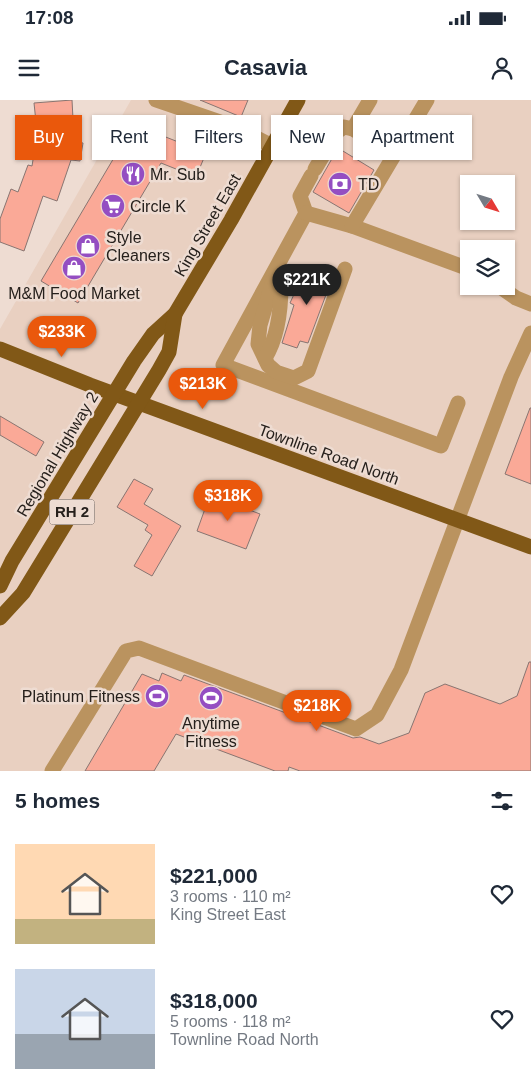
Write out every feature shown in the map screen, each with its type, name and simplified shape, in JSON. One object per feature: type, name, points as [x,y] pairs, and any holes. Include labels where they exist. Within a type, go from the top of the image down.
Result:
[{"type":"main road","name":"King Street East","points":[[290,115],[298,100]]},
{"type":"main road","name":"King Street East","points":[[115,393],[153,334],[175,314],[271,148]]},
{"type":"main road","name":"King Street East","points":[[140,402],[169,352],[175,314]]},
{"type":"main road","name":"Townline Road North","points":[[0,349],[531,547]]},
{"type":"main road","name":"Regional Highway 2","points":[[0,586],[12,561],[115,393]]},
{"type":"main road","name":"RH 2","points":[[0,618],[23,593],[140,402]]},
{"type":"lane","points":[[156,100],[235,126],[271,145]]},
{"type":"lane","points":[[361,115],[370,100]]},
{"type":"lane","points":[[414,115],[421,102]]},
{"type":"lane","points":[[353,129],[344,127],[337,132],[313,172],[300,196],[306,212],[223,366],[441,446],[458,403]]},
{"type":"lane","points":[[352,226],[391,160]]},
{"type":"lane","points":[[306,212],[352,226],[460,266]]},
{"type":"lane","points":[[273,276],[281,285],[281,305],[269,351],[264,358],[268,365],[284,376],[294,378],[308,371],[344,269]]},
{"type":"lane","points":[[512,295],[531,304]]},
{"type":"lane","points":[[52,771],[126,651],[139,648],[356,729],[377,715],[402,670],[511,377],[531,333]]},
{"type":"shaded area","points":[[131,100],[531,100],[531,771],[0,771],[0,329],[97,160],[166,160],[166,115],[122,115]]},
{"type":"building","points":[[72,100],[73,115],[35,115],[34,103]]},
{"type":"building","points":[[200,100],[248,100],[242,115],[236,115]]},
{"type":"building","points":[[166,137],[176,141],[176,160],[203,160],[196,177],[161,163],[78,303],[41,281],[113,160],[166,160]]},
{"type":"building","name":"TD","points":[[343,151],[353,157],[353,160],[358,160],[374,170],[349,213],[313,192],[331,160],[343,160]]},
{"type":"building","points":[[33,160],[71,160],[57,201],[43,196],[24,251],[0,242],[0,219],[11,189],[18,192],[28,165],[32,166]]},
{"type":"building","points":[[307,266],[333,276],[308,343],[300,341],[297,348],[282,343],[294,305],[290,303]]},
{"type":"building","points":[[531,408],[531,484],[505,474]]},
{"type":"building","points":[[0,416],[44,442],[36,456],[0,435]]},
{"type":"building","points":[[134,479],[153,489],[144,504],[181,526],[152,576],[134,566],[152,535],[145,530],[148,525],[117,507]]},
{"type":"building","points":[[210,495],[260,514],[246,549],[197,531]]},
{"type":"building","points":[[529,662],[531,662],[531,771],[300,771],[289,767],[288,771],[275,771],[176,734],[154,771],[85,771],[142,674],[159,681],[162,673],[181,681],[184,675],[353,738],[360,737],[379,744],[409,733],[425,693],[445,684],[500,704],[517,696]]},
{"type":"place","name":"Mr. Sub","points":[[133,174]]},
{"type":"place","name":"TD","points":[[340,184]]},
{"type":"place","name":"Circle K","points":[[113,206]]},
{"type":"place","name":"Style Cleaners","points":[[88,246]]},
{"type":"place","name":"M&M Food Market","points":[[74,268]]},
{"type":"place","name":"Platinum Fitness","points":[[157,696]]},
{"type":"place","name":"Anytime Fitness","points":[[211,698]]}]
